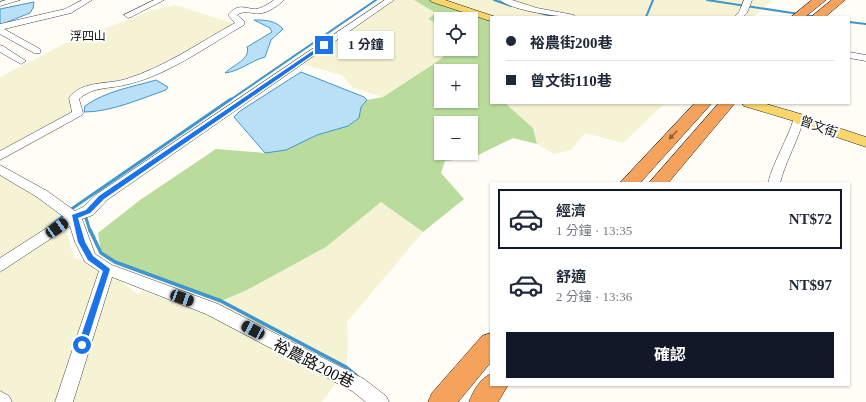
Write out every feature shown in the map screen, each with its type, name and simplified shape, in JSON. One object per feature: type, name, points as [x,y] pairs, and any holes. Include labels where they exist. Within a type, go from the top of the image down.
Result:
[{"type":"highway","points":[[798,16],[819,1]]},
{"type":"highway","points":[[818,16],[835,3]]},
{"type":"highway","points":[[630,182],[702,105]]},
{"type":"highway","points":[[659,182],[723,108]]},
{"type":"highway","points":[[441,402],[490,345]]},
{"type":"main road","points":[[435,0],[490,18]]},
{"type":"main road","name":"曾文街","points":[[766,105],[799,118],[800,120],[866,142]]},
{"type":"street","points":[[0,4],[16,0]]},
{"type":"street","points":[[0,29],[68,11],[88,0]]},
{"type":"street","points":[[128,16],[160,0]]},
{"type":"street","points":[[0,156],[75,115],[78,112],[74,98],[77,94],[98,85],[116,85],[155,70],[241,23],[232,15],[235,12],[247,8],[261,11],[280,0]]},
{"type":"street","points":[[0,266],[80,214],[102,197],[390,0]]},
{"type":"street","points":[[504,0],[535,10],[566,16]]},
{"type":"street","points":[[0,29],[37,51]]},
{"type":"street","points":[[0,49],[21,61]]},
{"type":"street","points":[[850,55],[866,58]]},
{"type":"street","points":[[774,182],[778,164],[794,136],[799,118]]},
{"type":"street","points":[[0,169],[80,214]]},
{"type":"street","name":"裕農路200巷","points":[[80,214],[82,242],[90,258],[107,269],[212,309],[358,385],[380,402]]},
{"type":"street","points":[[64,402],[107,269]]},
{"type":"shaded area","points":[[394,0],[414,0],[435,12],[434,15],[428,19],[434,22],[434,56],[444,56],[383,97],[353,88],[342,75],[299,63]]},
{"type":"shaded area","points":[[440,0],[772,0],[754,16],[490,16]]},
{"type":"shaded area","points":[[176,5],[238,25],[172,61],[110,90],[91,90],[71,99],[74,108],[63,127],[0,161],[0,77],[62,45],[153,10]]},
{"type":"shaded area","points":[[506,104],[664,104],[623,143],[585,133],[571,150],[554,154],[537,144],[533,128]]},
{"type":"shaded area","points":[[0,165],[61,211],[74,258],[88,261],[113,275],[137,294],[144,292],[195,308],[247,290],[326,247],[381,202],[423,232],[347,322],[348,345],[346,370],[322,402],[0,402]]},
{"type":"green space","points":[[414,0],[440,0],[476,12],[434,12]]},
{"type":"green space","points":[[478,13],[490,17],[490,104],[506,104],[533,128],[537,144],[513,138],[478,155],[478,116],[434,116],[434,160],[454,160],[445,161],[441,173],[464,199],[423,232],[381,202],[326,247],[247,290],[221,301],[115,262],[101,253],[98,233],[140,200],[216,149],[265,153],[348,126],[359,118],[361,107],[367,100],[383,97],[444,56],[478,56]]},
{"type":"green space","points":[[434,14],[434,22],[428,19]]},
{"type":"water","points":[[34,2],[30,13],[0,25],[0,9]]},
{"type":"water","points":[[254,20],[266,20],[273,22],[283,29],[271,40],[265,57],[231,72],[225,73],[244,58],[248,51],[247,47],[272,32],[270,28]]},
{"type":"water","points":[[301,72],[364,97],[367,100],[361,107],[359,118],[348,126],[317,135],[286,150],[265,153],[234,117],[240,111]]},
{"type":"water","points":[[156,80],[168,87],[166,90],[105,110],[84,112],[85,106],[102,97],[119,90]]},
{"type":"waterway","points":[[230,100],[376,0]]},
{"type":"waterway","points":[[494,0],[511,6]]},
{"type":"waterway","points":[[646,16],[653,0]]},
{"type":"waterway","points":[[707,0],[799,14]]},
{"type":"waterway","points":[[540,13],[552,16]]},
{"type":"waterway","points":[[804,15],[811,16]]},
{"type":"waterway","points":[[850,22],[866,24]]},
{"type":"waterway","points":[[70,210],[231,99]]},
{"type":"waterway","points":[[52,225],[66,214]]},
{"type":"waterway","points":[[85,215],[90,231]]},
{"type":"waterway","points":[[90,230],[101,253],[115,262],[221,301],[346,367],[357,376]]},
{"type":"district","name":"浮四山","points":[[88,36]]},
{"type":"route","points":[[82,345],[107,269],[90,258],[82,242],[74,217],[88,212],[102,197],[324,45]]}]
